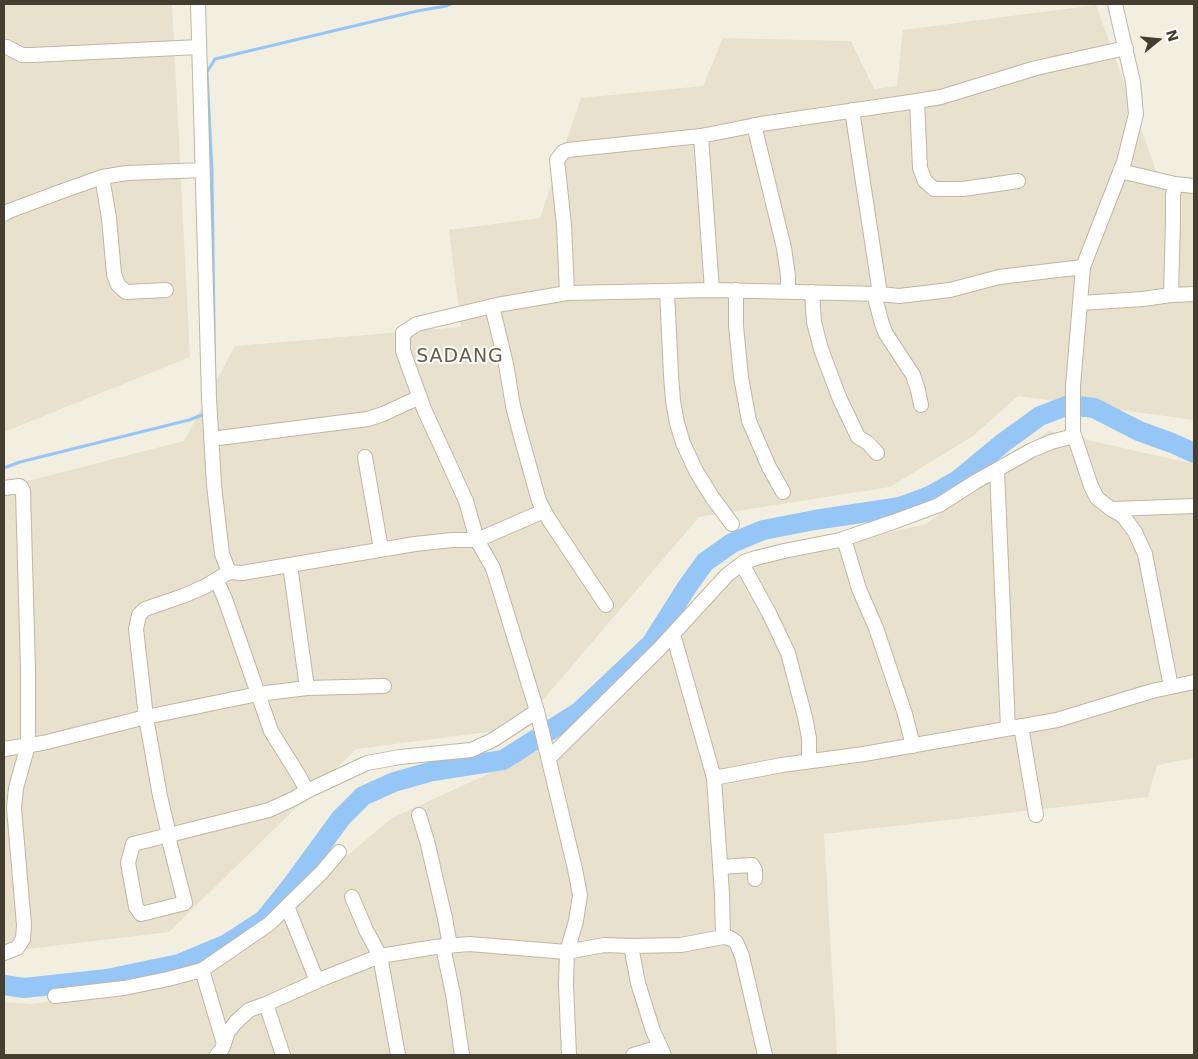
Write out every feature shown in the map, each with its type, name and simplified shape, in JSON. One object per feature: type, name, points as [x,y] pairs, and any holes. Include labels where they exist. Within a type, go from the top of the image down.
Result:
[{"type":"street","points":[[198,4],[208,398],[214,485],[222,554],[229,572]]},
{"type":"street","points":[[1115,4],[1133,82],[1136,114],[1124,162],[1083,267],[1073,386],[1073,434],[1097,498],[1123,516],[1135,532],[1145,554],[1171,687]]},
{"type":"street","points":[[7,47],[21,54],[32,55],[199,47]]},
{"type":"street","points":[[567,293],[564,225],[557,160],[562,152],[701,136],[754,125],[898,105],[941,97],[1036,68],[1126,48]]},
{"type":"street","points":[[917,101],[920,168],[925,181],[934,188],[963,189],[1018,182]]},
{"type":"street","points":[[852,110],[882,324],[914,375],[921,405]]},
{"type":"street","points":[[754,125],[784,248],[788,292]]},
{"type":"street","points":[[701,136],[712,290]]},
{"type":"street","points":[[4,214],[57,192],[102,177],[126,173],[202,170]]},
{"type":"street","points":[[1120,171],[1175,184],[1194,186]]},
{"type":"street","points":[[102,177],[109,218],[114,274],[118,285],[126,292],[166,290]]},
{"type":"street","points":[[1171,295],[1173,195],[1175,184]]},
{"type":"street","points":[[569,1055],[566,985],[567,952],[576,921],[580,894],[575,869],[537,711],[493,568],[477,540],[466,502],[402,351],[403,333],[417,324],[492,306],[567,293],[736,290],[898,296],[950,290],[999,277],[1083,267]]},
{"type":"street","points":[[736,290],[736,326],[741,377],[749,422],[769,467],[783,492]]},
{"type":"street","points":[[667,291],[671,376],[677,423],[683,443],[696,471],[732,524]]},
{"type":"street","points":[[812,292],[814,322],[821,348],[839,397],[858,437],[868,443],[877,453]]},
{"type":"street","points":[[1080,303],[1194,294]]},
{"type":"street","points":[[492,306],[520,433],[539,501],[606,606]]},
{"type":"street","points":[[210,434],[368,419],[420,397]]},
{"type":"street","points":[[548,754],[660,648],[727,575],[742,564],[756,558],[844,539],[938,505],[1032,450],[1073,434]]},
{"type":"street","points":[[365,457],[381,549]]},
{"type":"street","points":[[997,470],[1014,727],[1036,815]]},
{"type":"street","points":[[4,488],[19,486],[22,487],[23,491],[28,669],[28,745],[16,788],[14,808],[24,925],[23,939],[17,948],[4,953]]},
{"type":"street","points":[[1111,509],[1194,506]]},
{"type":"street","points":[[537,711],[493,740],[471,750],[400,757],[367,763],[307,790],[269,810],[169,835],[133,844],[128,863],[136,907],[141,914],[185,903],[169,835],[160,796],[146,717],[136,629],[139,615],[145,609],[183,596],[217,581],[229,572],[242,573],[381,549],[452,540],[477,540],[544,511]]},
{"type":"street","points":[[844,539],[859,589],[876,628],[902,705],[913,746]]},
{"type":"street","points":[[742,564],[769,612],[788,653],[805,717],[809,738],[809,761]]},
{"type":"street","points":[[290,565],[307,688]]},
{"type":"street","points":[[217,581],[271,731],[307,790]]},
{"type":"street","points":[[673,634],[714,778],[721,868],[723,937]]},
{"type":"street","points":[[714,778],[782,765],[913,746],[1057,720],[1152,691],[1194,682]]},
{"type":"street","points":[[4,749],[258,694],[307,688],[384,686]]},
{"type":"street","points":[[419,815],[432,860],[445,918],[462,1055]]},
{"type":"street","points":[[55,996],[124,988],[202,970],[269,924],[322,872],[339,852]]},
{"type":"street","points":[[721,868],[752,865],[756,879]]},
{"type":"street","points":[[352,897],[366,930],[380,956],[398,1055]]},
{"type":"street","points":[[287,906],[317,981]]},
{"type":"street","points":[[220,1050],[228,1032],[249,1010],[380,956],[469,944],[567,952],[582,948],[604,946],[682,945],[723,937],[730,938],[736,942],[742,956],[765,1055]]},
{"type":"street","points":[[631,946],[638,983],[653,1031],[662,1051],[633,1055]]},
{"type":"street","points":[[202,970],[220,1050]]},
{"type":"street","points":[[266,1004],[283,1055]]},
{"type":"shaded area","points":[[4,4],[172,4],[190,357],[4,432]]},
{"type":"shaded area","points":[[1096,5],[1162,187],[1194,191],[1194,420],[1018,396],[973,436],[890,487],[699,517],[519,728],[356,749],[169,932],[27,949],[4,946],[4,487],[184,441],[235,346],[461,327],[449,230],[540,218],[581,98],[703,86],[723,38],[851,41],[874,89],[897,86],[903,30]]},
{"type":"shaded area","points":[[1048,431],[1194,464],[1194,758],[1157,765],[1148,797],[824,834],[837,1055],[4,1055],[4,1002],[31,1004],[199,980],[392,818],[597,724],[738,566],[926,524]]},
{"type":"waterway","points":[[215,403],[212,171],[207,72],[215,59],[451,4]]},
{"type":"waterway","points":[[4,985],[24,988],[107,979],[179,964],[227,944],[264,920],[341,818],[363,796],[394,782],[433,771],[503,760],[579,712],[651,644],[705,562],[732,543],[763,530],[900,507],[930,496],[958,480],[1004,442],[1040,416],[1069,405],[1094,408],[1139,431],[1194,453]]},
{"type":"waterway","points":[[4,468],[20,462],[189,420],[207,413]]},
{"type":"district","name":"SADANG","points":[[460,357]]}]
